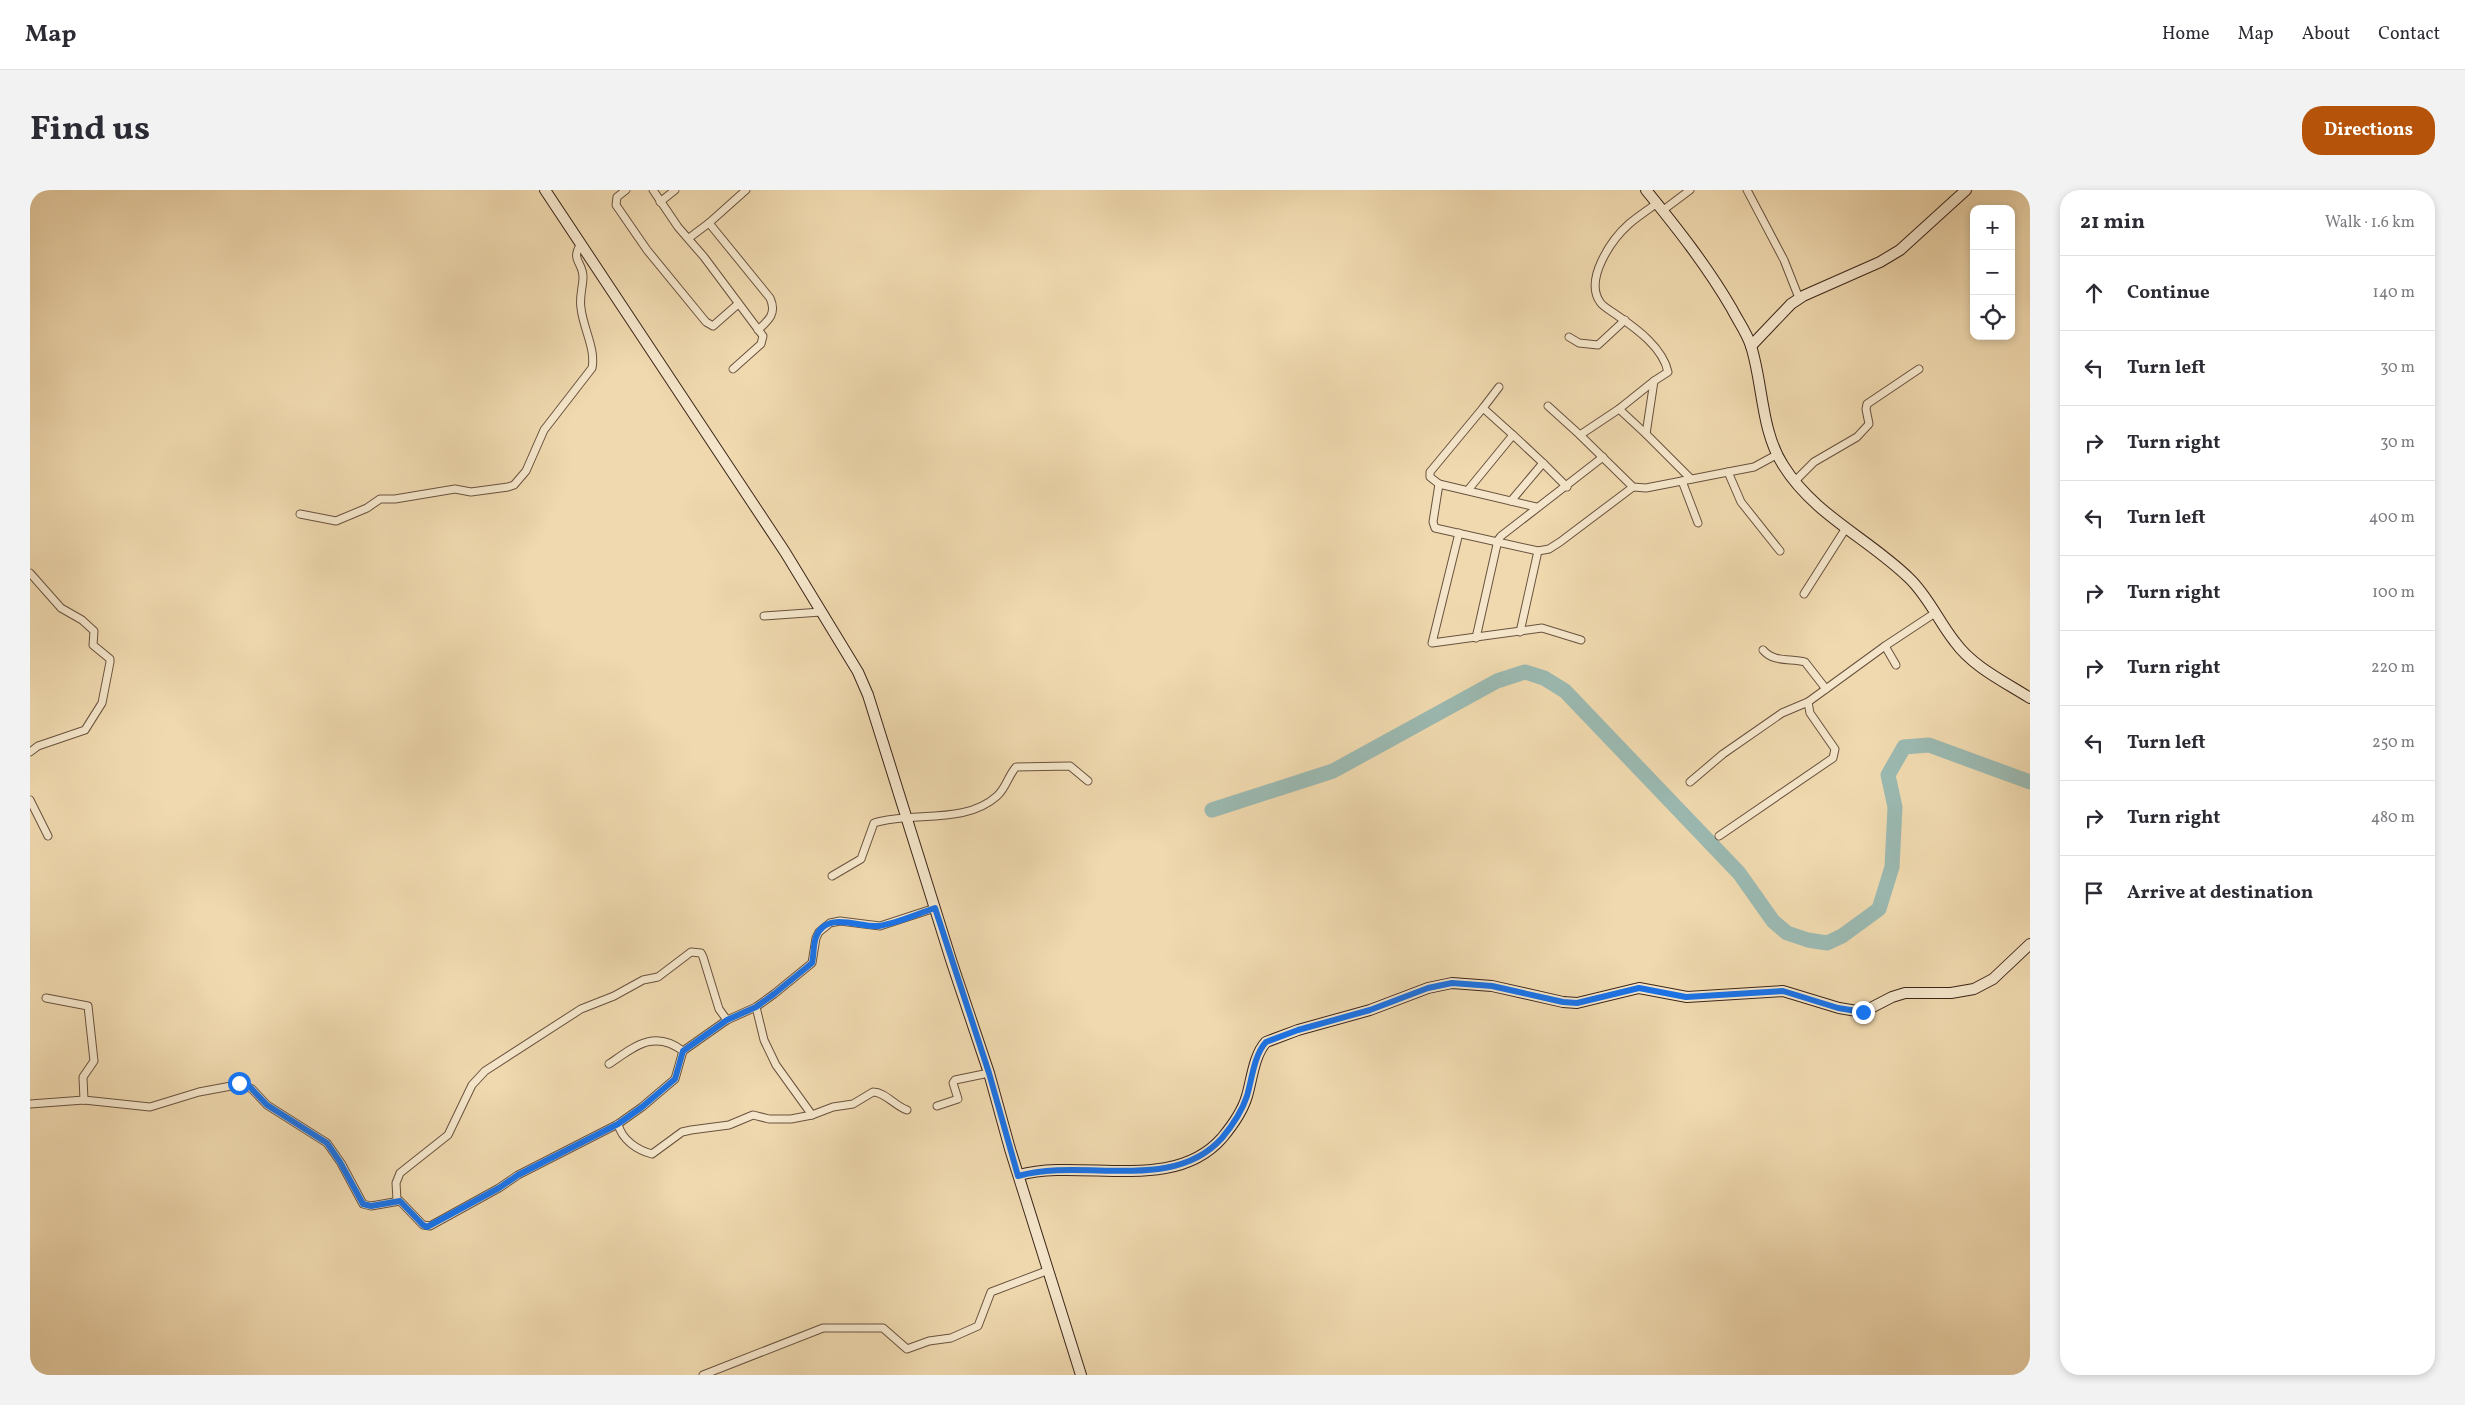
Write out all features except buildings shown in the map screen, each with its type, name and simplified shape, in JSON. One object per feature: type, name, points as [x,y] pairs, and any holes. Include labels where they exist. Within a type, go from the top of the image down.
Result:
[{"type":"street","points":[[626,190],[617,197],[616,205],[647,250],[706,322],[713,326],[738,304]]},
{"type":"street","points":[[654,190],[660,202],[738,304],[761,328],[763,336],[761,344],[733,369]]},
{"type":"street","points":[[660,202],[675,190]]},
{"type":"street","points":[[689,238],[709,224],[746,190]]},
{"type":"street","points":[[1646,190],[1687,239],[1751,346],[1760,392],[1778,454],[1795,481],[1810,500],[1872,546],[1910,579],[1956,643],[1973,661],[2030,698]]},
{"type":"street","points":[[1580,435],[1619,409],[1668,372],[1660,352],[1625,320],[1600,303],[1595,290],[1597,276],[1605,254],[1628,225],[1690,190]]},
{"type":"street","points":[[1747,190],[1784,260],[1799,298]]},
{"type":"street","points":[[1751,346],[1799,298],[1900,250],[1966,190]]},
{"type":"street","points":[[547,191],[785,552],[858,672],[868,695],[906,819],[989,1073],[1018,1176],[1081,1375]]},
{"type":"street","points":[[709,224],[770,298],[773,312],[761,328]]},
{"type":"street","points":[[300,514],[336,522],[367,508],[380,499],[395,499],[455,489],[469,492],[499,489],[508,487],[520,479],[544,430],[592,368],[594,358],[584,329],[580,305],[583,276],[576,260],[577,250],[581,244]]},
{"type":"street","points":[[1569,337],[1579,343],[1598,345],[1625,320]]},
{"type":"street","points":[[1795,481],[1822,456],[1857,437],[1869,424],[1867,404],[1919,369]]},
{"type":"street","points":[[1646,434],[1654,381]]},
{"type":"street","points":[[1499,387],[1430,472],[1430,477],[1440,484],[1536,507]]},
{"type":"street","points":[[1548,406],[1603,456],[1633,487]]},
{"type":"street","points":[[1483,408],[1567,486]]},
{"type":"street","points":[[1619,409],[1691,479]]},
{"type":"street","points":[[1468,490],[1513,435]]},
{"type":"street","points":[[1440,484],[1433,525],[1459,533],[1498,540],[1538,551],[1560,542],[1633,487],[1646,488],[1754,468],[1778,454]]},
{"type":"street","points":[[1476,638],[1498,540],[1536,507],[1567,486],[1603,456]]},
{"type":"street","points":[[1511,502],[1544,463]]},
{"type":"street","points":[[1728,472],[1741,502],[1780,551]]},
{"type":"street","points":[[1682,481],[1698,523]]},
{"type":"street","points":[[1804,594],[1846,528]]},
{"type":"street","points":[[1459,533],[1432,643],[1542,628],[1581,640]]},
{"type":"street","points":[[1520,632],[1538,551]]},
{"type":"street","points":[[30,573],[60,608],[82,620],[94,631],[93,645],[110,658],[110,662],[102,703],[85,730],[38,746],[30,752]]},
{"type":"street","points":[[764,616],[821,612]]},
{"type":"street","points":[[1690,782],[1717,759],[1782,713],[1808,702],[1935,612]]},
{"type":"street","points":[[1885,646],[1896,665]]},
{"type":"street","points":[[1763,650],[1779,659],[1805,662],[1826,689]]},
{"type":"street","points":[[1719,836],[1833,758],[1834,749],[1810,713],[1808,702]]},
{"type":"street","points":[[832,876],[861,859],[874,823],[963,811],[984,806],[998,796],[1016,767],[1070,766],[1088,781]]},
{"type":"street","points":[[30,800],[48,836]]},
{"type":"street","points":[[30,1104],[84,1100],[150,1107],[198,1092],[234,1084],[246,1085],[267,1105],[327,1143],[340,1162],[363,1204],[371,1206],[387,1204],[397,1200],[404,1202],[423,1225],[430,1226],[499,1188],[518,1175],[618,1124],[642,1107],[675,1079],[683,1051],[727,1020],[756,1007],[812,963],[816,938],[819,932],[830,923],[840,921],[880,926],[935,908]]},
{"type":"street","points":[[1018,1176],[1053,1169],[1154,1170],[1178,1166],[1196,1158],[1215,1146],[1232,1126],[1246,1100],[1255,1065],[1266,1042],[1285,1034],[1370,1010],[1442,984],[1492,986],[1563,1002],[1577,1003],[1639,988],[1686,997],[1783,991],[1838,1008],[1863,1012],[1892,997],[1905,993],[1951,993],[1974,989],[1993,979],[2030,944]]},
{"type":"street","points":[[397,1200],[396,1183],[400,1173],[448,1135],[472,1085],[485,1071],[581,1009],[614,996],[643,980],[658,976],[691,952],[696,952],[700,953],[703,957],[720,1009],[727,1020]]},
{"type":"street","points":[[46,998],[88,1006],[94,1061],[83,1077],[84,1100]]},
{"type":"street","points":[[756,1007],[764,1040],[776,1065],[793,1085],[812,1115]]},
{"type":"street","points":[[608,1064],[640,1044],[653,1041],[665,1041],[683,1051]]},
{"type":"street","points":[[937,1106],[958,1099],[953,1084],[955,1080],[989,1073]]},
{"type":"street","points":[[618,1124],[626,1140],[641,1150],[652,1154],[682,1132],[729,1125],[753,1116],[769,1119],[792,1119],[812,1115],[833,1107],[853,1104],[873,1092],[881,1094],[897,1107],[907,1110]]},
{"type":"street","points":[[703,1375],[823,1328],[884,1328],[907,1349],[951,1338],[978,1326],[991,1292],[1049,1270]]},
{"type":"waterway","points":[[1212,810],[1333,771],[1497,681],[1525,672],[1544,678],[1565,691],[1739,873],[1773,921],[1787,933],[1808,940],[1827,943],[1842,936],[1879,909],[1892,867],[1895,807],[1888,775],[1904,747],[1929,745],[2030,782]]},
{"type":"route","points":[[239,1083],[249,1086],[267,1105],[327,1143],[335,1153],[363,1204],[371,1206],[387,1204],[397,1200],[404,1202],[423,1225],[427,1227],[510,1182],[518,1175],[618,1124],[642,1107],[675,1079],[683,1051],[727,1020],[756,1007],[812,963],[816,938],[819,932],[830,923],[840,921],[880,926],[935,908],[989,1073],[1018,1176],[1030,1172],[1053,1169],[1154,1170],[1178,1166],[1196,1158],[1215,1146],[1232,1126],[1246,1100],[1255,1065],[1266,1042],[1285,1034],[1370,1010],[1442,984],[1464,983],[1492,986],[1563,1002],[1577,1003],[1639,988],[1686,997],[1783,991],[1851,1012],[1863,1012]]}]
